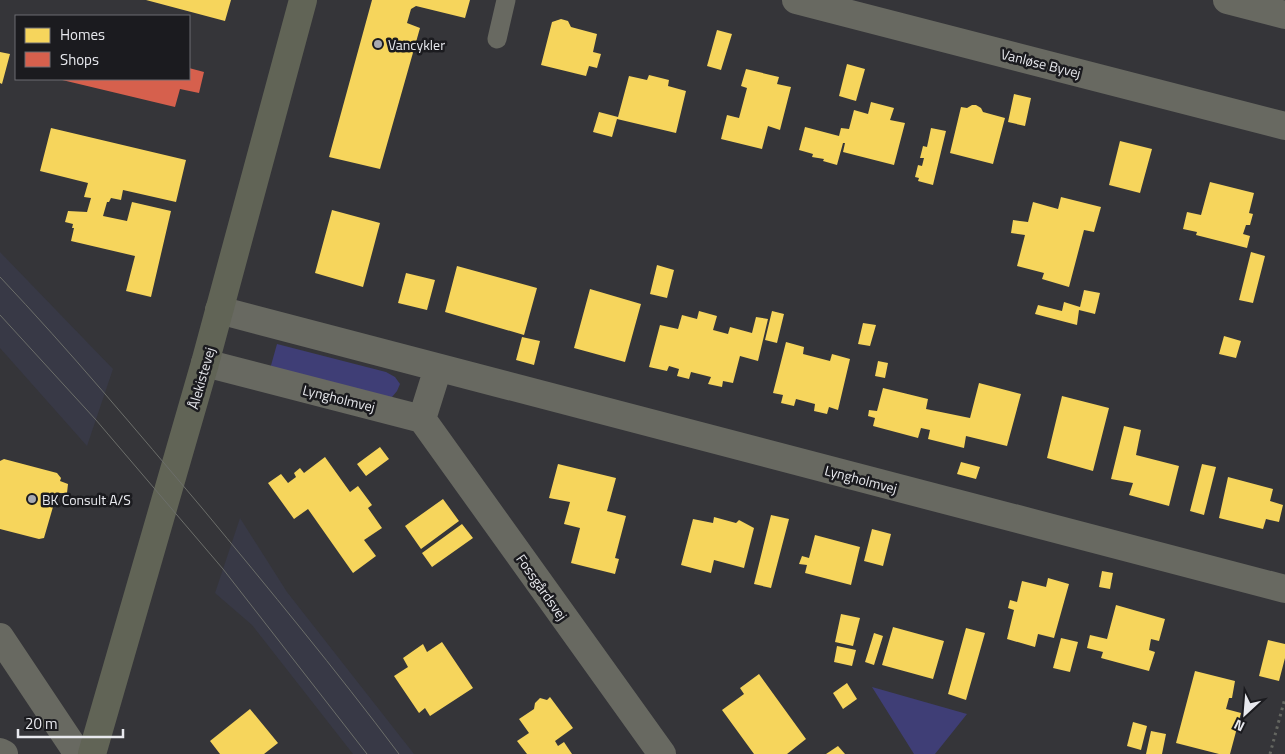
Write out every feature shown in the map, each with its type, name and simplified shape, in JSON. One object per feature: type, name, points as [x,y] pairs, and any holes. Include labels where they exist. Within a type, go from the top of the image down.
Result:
[{"type":"street","name":"Ålekistevej","points":[[92,754],[220,310],[303,0]]},
{"type":"street","name":"Vanløse Byvej","points":[[796,0],[1285,126]]},
{"type":"street","points":[[1227,0],[1285,15]]},
{"type":"street","name":"Lyngholmvej","points":[[220,310],[1285,589]]},
{"type":"street","name":"Lyngholmvej","points":[[205,363],[422,419]]},
{"type":"street","points":[[422,419],[438,368]]},
{"type":"street","name":"Fossgårdsvej","points":[[422,419],[662,754]]},
{"type":"street","points":[[0,638],[78,754]]},
{"type":"street","points":[[0,752],[4,754]]},
{"type":"lane","points":[[497,39],[506,0]]},
{"type":"path","points":[[1270,754],[1285,698]]},
{"type":"shaded area","points":[[0,252],[113,369],[87,446],[0,348]]},
{"type":"shaded area","points":[[277,344],[386,372],[395,377],[400,384],[392,397],[384,398],[270,369]]},
{"type":"shaded area","points":[[240,518],[287,592],[414,754],[353,754],[252,625],[215,593]]},
{"type":"shaded area","points":[[872,687],[967,714],[935,754],[914,754]]},
{"type":"building: Homes","points":[[146,0],[231,0],[225,21]]},
{"type":"building: Homes","points":[[372,0],[470,0],[465,18],[416,6],[411,9],[407,23],[420,28],[380,169],[329,157]]},
{"type":"building: Homes","points":[[561,19],[568,21],[571,27],[597,34],[593,52],[601,54],[597,68],[589,66],[586,76],[541,65],[552,22]]},
{"type":"building: Homes","points":[[717,30],[732,34],[721,70],[707,66]]},
{"type":"building: Homes","points":[[0,52],[10,54],[2,84],[0,83]]},
{"type":"building: Homes","points":[[847,64],[865,69],[856,101],[839,96]]},
{"type":"building: Homes","points":[[746,69],[779,77],[777,84],[791,87],[780,130],[768,126],[762,149],[721,139],[727,115],[739,118],[747,88],[741,86]]},
{"type":"building: Homes","points":[[649,75],[669,80],[668,86],[686,91],[676,133],[617,119],[612,137],[593,132],[599,112],[618,117],[629,76],[647,80]]},
{"type":"building: Homes","points":[[1014,94],[1031,98],[1025,126],[1008,122]]},
{"type":"building: Homes","points":[[871,102],[894,108],[890,120],[905,123],[894,165],[843,152],[845,143],[843,143],[837,165],[823,161],[824,159],[812,157],[813,154],[799,150],[805,127],[839,136],[841,128],[849,129],[854,110],[868,114]]},
{"type":"building: Homes","points":[[972,105],[981,108],[983,112],[1005,118],[993,164],[950,153],[961,107],[967,108]]},
{"type":"building: Homes","points":[[51,128],[186,160],[176,202],[123,190],[121,200],[111,198],[107,202],[103,216],[127,221],[132,202],[171,211],[151,297],[126,291],[135,256],[71,241],[74,228],[72,228],[73,224],[65,222],[68,211],[87,212],[91,198],[84,197],[88,183],[40,171]]},
{"type":"building: Homes","points":[[931,128],[946,131],[933,185],[918,181],[919,178],[915,177],[918,165],[922,166],[924,158],[920,158],[923,146],[927,147]]},
{"type":"building: Homes","points":[[1120,141],[1152,149],[1140,193],[1109,185]]},
{"type":"building: Homes","points":[[1210,182],[1254,193],[1249,213],[1253,214],[1250,225],[1246,225],[1243,234],[1250,236],[1247,248],[1196,235],[1197,232],[1183,229],[1187,212],[1201,215]]},
{"type":"building: Homes","points":[[1061,197],[1101,207],[1094,232],[1084,230],[1069,287],[1042,279],[1044,273],[1017,266],[1025,235],[1011,233],[1013,220],[1028,222],[1033,202],[1058,209]]},
{"type":"building: Homes","points":[[332,210],[380,223],[363,287],[315,273]]},
{"type":"building: Homes","points":[[1251,252],[1265,256],[1253,303],[1239,300]]},
{"type":"building: Homes","points":[[657,265],[674,270],[667,298],[650,294]]},
{"type":"building: Homes","points":[[457,266],[537,288],[524,335],[445,312]]},
{"type":"building: Homes","points":[[406,273],[435,280],[427,310],[398,303]]},
{"type":"building: Homes","points":[[590,289],[641,304],[625,362],[574,348]]},
{"type":"building: Homes","points":[[1084,290],[1100,293],[1095,314],[1079,310],[1077,325],[1035,314],[1038,305],[1062,311],[1064,302],[1080,307]]},
{"type":"building: Homes","points":[[699,311],[717,316],[713,330],[728,334],[730,327],[752,333],[756,317],[768,319],[758,361],[740,356],[733,383],[723,381],[722,387],[708,384],[711,377],[691,372],[689,379],[677,376],[679,369],[669,366],[667,371],[649,367],[660,325],[678,329],[682,315],[697,319]]},
{"type":"building: Homes","points":[[772,311],[784,314],[777,343],[765,340]]},
{"type":"building: Homes","points":[[863,323],[876,325],[870,346],[858,344]]},
{"type":"building: Homes","points":[[1224,336],[1241,341],[1236,358],[1219,354]]},
{"type":"building: Homes","points":[[522,337],[540,341],[534,365],[516,360]]},
{"type":"building: Homes","points":[[786,342],[804,347],[803,354],[830,361],[832,354],[850,359],[838,410],[829,407],[827,414],[814,411],[815,404],[796,399],[794,406],[781,403],[783,395],[773,393]]},
{"type":"building: Homes","points":[[878,361],[888,363],[885,378],[875,376]]},
{"type":"building: Homes","points":[[979,383],[1021,394],[1007,446],[966,436],[964,448],[928,439],[930,430],[921,428],[918,438],[873,426],[875,418],[868,416],[869,410],[877,411],[883,388],[928,399],[926,409],[970,418]]},
{"type":"building: Homes","points":[[1062,396],[1109,408],[1093,471],[1047,458]]},
{"type":"building: Homes","points":[[1124,426],[1141,430],[1136,455],[1179,466],[1169,506],[1129,495],[1133,483],[1111,479]]},
{"type":"building: Homes","points":[[380,447],[389,459],[366,476],[357,464]]},
{"type":"building: Homes","points":[[325,457],[350,492],[358,486],[372,505],[368,508],[382,528],[364,540],[376,556],[353,573],[308,509],[294,519],[268,483],[281,474],[288,483],[296,477],[294,473],[300,468],[304,473]]},
{"type":"building: Homes","points":[[4,459],[57,473],[61,478],[60,481],[68,484],[67,493],[57,493],[44,538],[39,539],[0,529],[0,461]]},
{"type":"building: Homes","points":[[961,462],[980,467],[976,479],[957,474]]},
{"type":"building: Homes","points":[[558,464],[616,478],[607,511],[626,516],[615,558],[619,559],[615,574],[571,563],[580,528],[564,524],[570,502],[549,498]]},
{"type":"building: Homes","points":[[1202,464],[1216,467],[1204,515],[1190,511]]},
{"type":"building: Homes","points":[[1228,477],[1273,489],[1270,501],[1283,505],[1279,522],[1266,519],[1263,529],[1219,518]]},
{"type":"building: Homes","points":[[443,499],[459,521],[421,549],[405,526]]},
{"type":"building: Homes","points":[[771,515],[789,519],[771,588],[754,584]]},
{"type":"building: Homes","points":[[714,517],[736,523],[739,520],[754,528],[744,568],[714,560],[711,573],[681,565],[693,519],[713,523]]},
{"type":"building: Homes","points":[[462,524],[473,538],[432,567],[422,553]]},
{"type":"building: Homes","points":[[872,529],[891,534],[883,566],[864,561]]},
{"type":"building: Homes","points":[[815,535],[860,547],[851,585],[805,573],[807,565],[799,564],[802,556],[809,558]]},
{"type":"building: Homes","points":[[1102,571],[1113,573],[1110,589],[1099,587]]},
{"type":"building: Homes","points":[[1048,578],[1069,584],[1054,638],[1038,634],[1035,647],[1007,639],[1014,610],[1008,608],[1010,600],[1017,602],[1022,581],[1046,587]]},
{"type":"building: Homes","points":[[1116,605],[1165,619],[1159,641],[1151,639],[1149,650],[1155,652],[1149,671],[1101,658],[1103,652],[1087,648],[1090,635],[1107,639]]},
{"type":"building: Homes","points":[[841,614],[860,618],[853,646],[835,642]]},
{"type":"building: Homes","points":[[893,627],[944,641],[933,679],[882,665]]},
{"type":"building: Homes","points":[[966,628],[985,633],[966,700],[948,694]]},
{"type":"building: Homes","points":[[874,633],[883,636],[874,665],[865,662]]},
{"type":"building: Homes","points":[[1061,638],[1078,642],[1070,672],[1053,668]]},
{"type":"building: Homes","points":[[1268,640],[1285,644],[1285,658],[1279,681],[1259,676]]},
{"type":"building: Homes","points":[[442,642],[473,688],[430,716],[425,708],[419,713],[394,676],[408,667],[403,658],[423,644],[427,652]]},
{"type":"building: Homes","points":[[837,646],[856,650],[852,666],[834,662]]},
{"type":"building: Homes","points":[[1195,671],[1235,681],[1232,698],[1229,698],[1226,709],[1241,713],[1230,754],[1219,754],[1176,743]]},
{"type":"building: Homes","points":[[759,674],[806,739],[787,754],[754,754],[722,710],[744,694],[740,688]]},
{"type":"building: Homes","points":[[847,683],[857,699],[843,709],[833,693]]},
{"type":"building: Homes","points":[[550,697],[573,728],[555,741],[558,746],[564,742],[572,754],[527,754],[517,741],[529,733],[519,719],[534,709],[535,703],[540,698],[547,700]]},
{"type":"building: Homes","points":[[250,709],[278,743],[264,754],[220,754],[210,741]]},
{"type":"building: Homes","points":[[1133,722],[1147,726],[1141,750],[1127,746]]},
{"type":"building: Homes","points":[[1151,731],[1166,734],[1162,754],[1146,754]]},
{"type":"building: Homes","points":[[838,746],[845,754],[826,754]]},
{"type":"building: Shops","points":[[190,68],[204,72],[199,93],[180,89],[175,107],[62,80],[190,80]]},
{"type":"tram line","points":[[0,277],[128,420],[202,508],[327,661],[399,754]]},
{"type":"tram line","points":[[0,315],[96,420],[223,569],[367,754]]},
{"type":"place","name":"Vancykler","points":[[378,44]]},
{"type":"place","name":"BK Consult A/S","points":[[32,499]]}]
